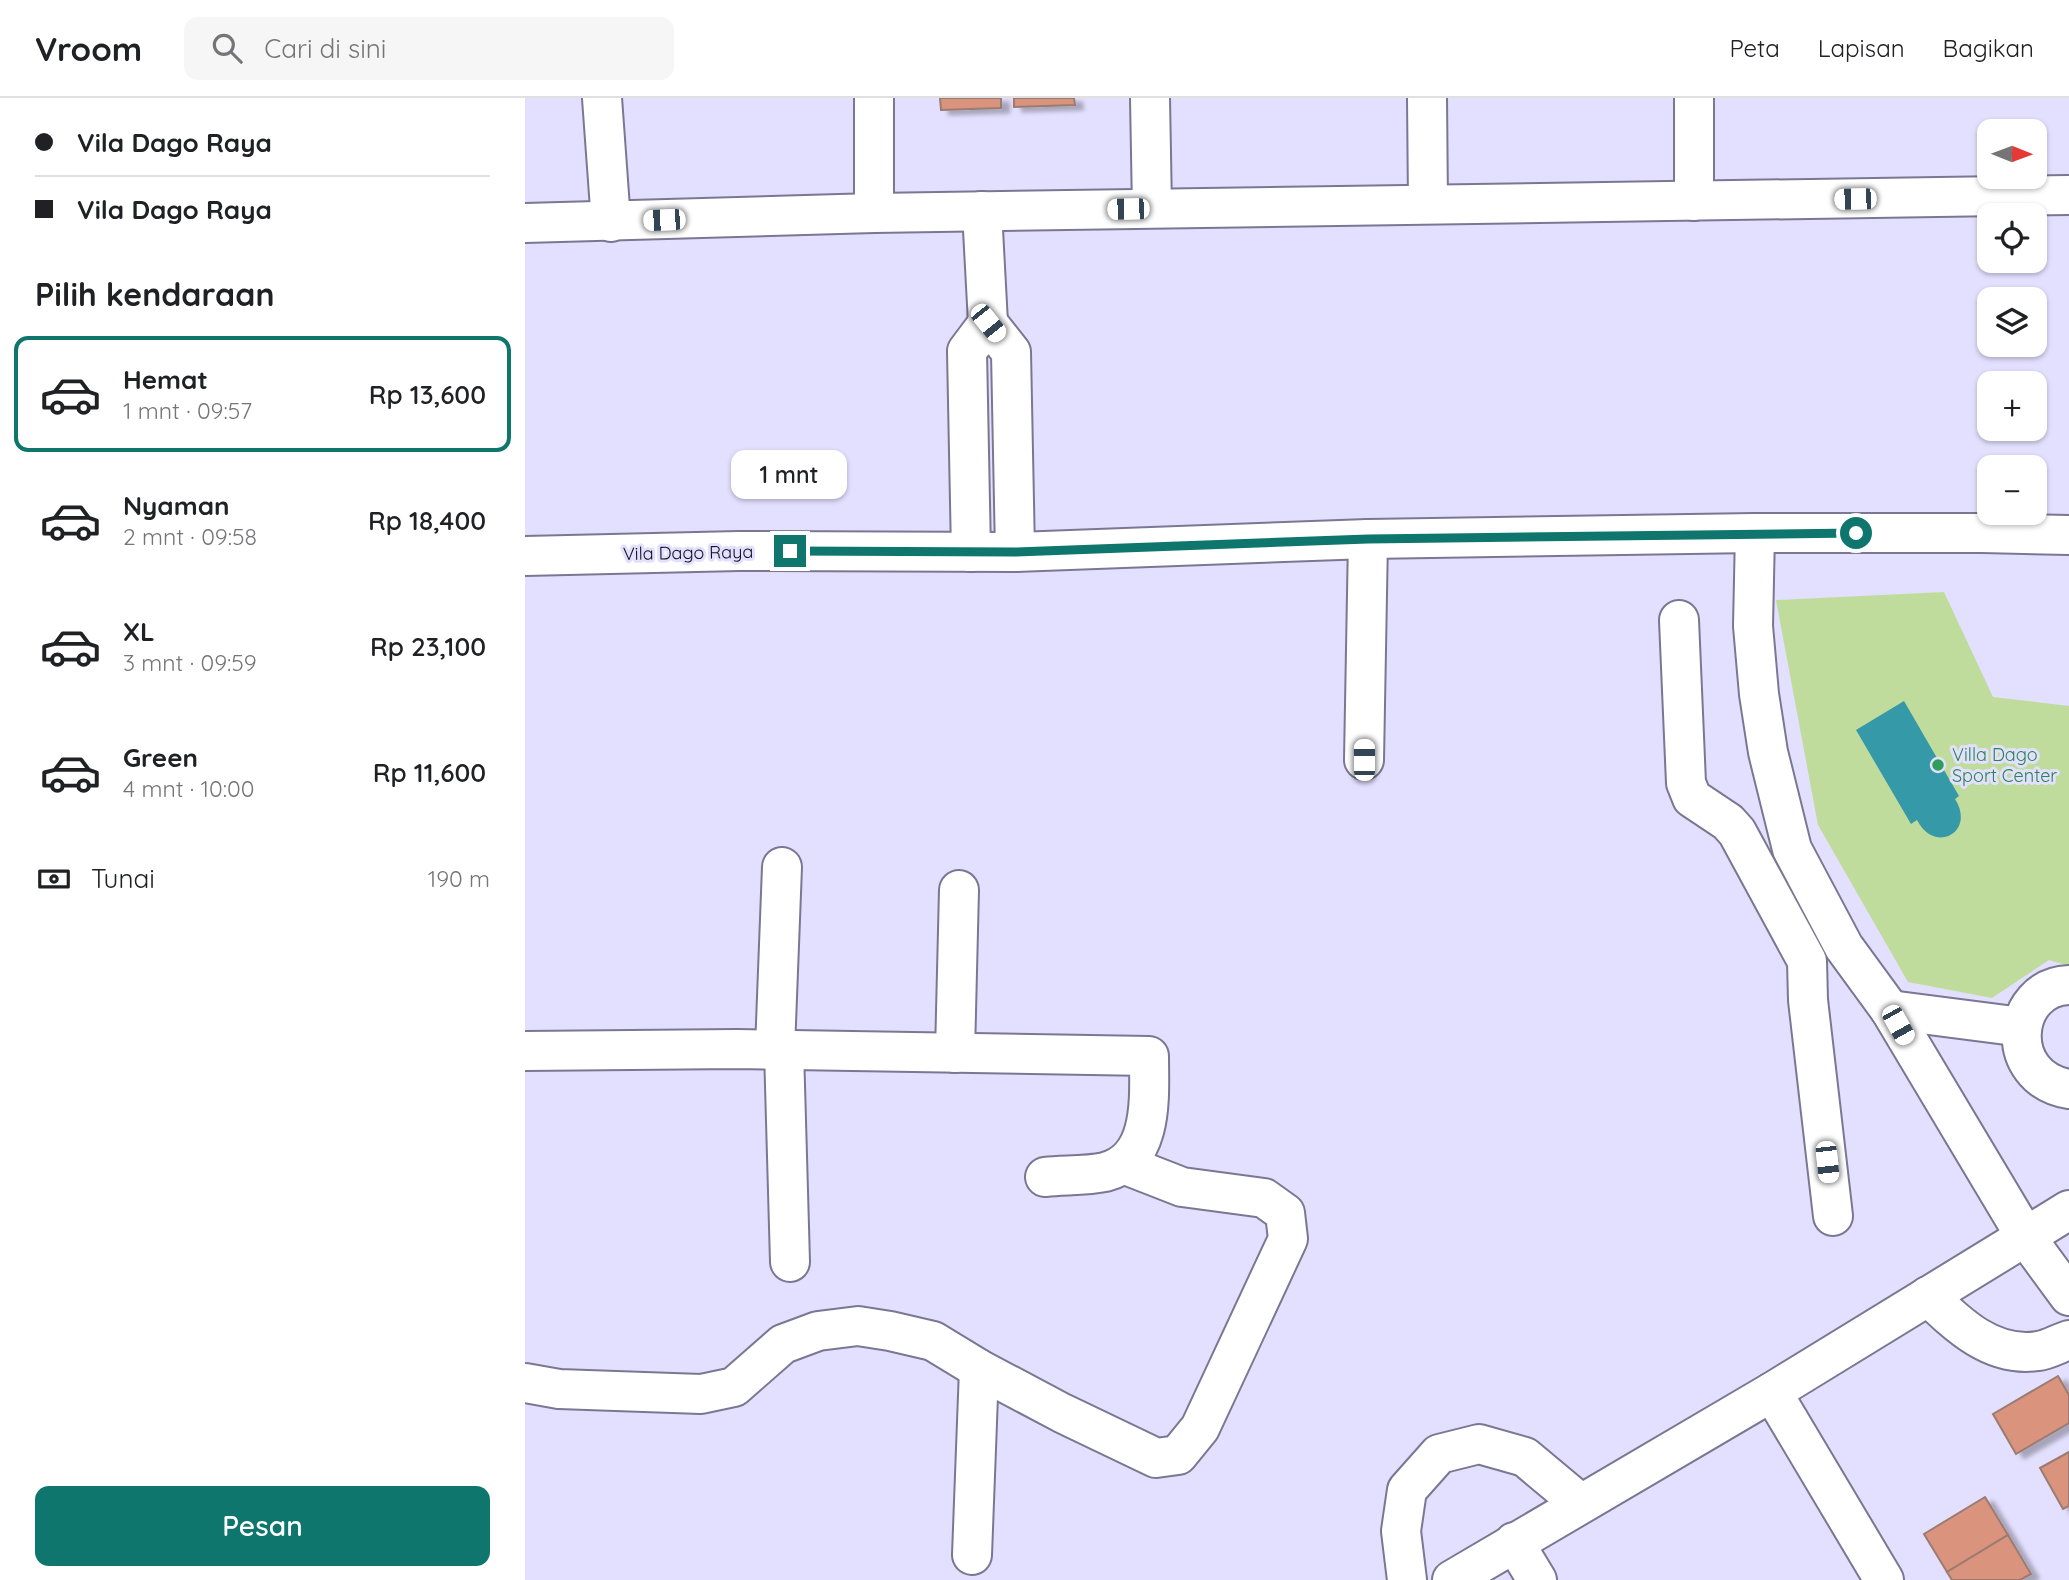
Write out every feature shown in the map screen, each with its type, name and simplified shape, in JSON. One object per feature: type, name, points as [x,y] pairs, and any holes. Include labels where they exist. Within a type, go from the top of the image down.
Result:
[{"type":"street","points":[[602,98],[611,222]]},
{"type":"street","points":[[874,98],[874,213]]},
{"type":"street","points":[[1150,98],[1152,208]]},
{"type":"street","points":[[1427,98],[1428,204]]},
{"type":"street","points":[[1694,98],[1694,201]]},
{"type":"street","points":[[525,223],[982,211],[2069,195]]},
{"type":"street","points":[[982,211],[988,323],[1011,352],[1015,552]]},
{"type":"street","points":[[971,552],[967,351],[988,323]]},
{"type":"street","points":[[1755,533],[1753,626],[1759,694],[1768,752],[1792,849],[1844,947],[1890,1010],[2025,1236],[2069,1296]]},
{"type":"street","name":"Vila Dago Raya","points":[[525,556],[739,551],[1015,552],[1368,539],[1755,533],[1982,533],[2069,536]]},
{"type":"street","points":[[1364,760],[1368,539]]},
{"type":"street","points":[[1679,620],[1686,783],[1692,798],[1728,822],[1737,832],[1807,961],[1810,1013],[1833,1216]]},
{"type":"street","points":[[782,867],[780,1050],[790,1262]]},
{"type":"street","points":[[955,1053],[959,890]]},
{"type":"street","points":[[1807,961],[1844,947]]},
{"type":"street","points":[[2069,985],[2052,989],[2033,1004],[2022,1027],[2021,1040],[2023,1052],[2036,1074],[2047,1082],[2069,1089]]},
{"type":"street","points":[[1890,1010],[2022,1027]]},
{"type":"street","points":[[525,1051],[780,1050],[1149,1056],[1149,1112],[1137,1151],[1123,1164],[1106,1172],[1045,1177]]},
{"type":"street","points":[[525,1383],[559,1389],[701,1394],[734,1387],[783,1344],[818,1331],[858,1326],[933,1341],[1062,1413],[1156,1458],[1178,1455],[1200,1428],[1288,1239],[1285,1213],[1264,1198],[1182,1187],[1123,1164]]},
{"type":"street","points":[[1452,1580],[1772,1392],[2069,1210]]},
{"type":"street","points":[[1928,1296],[1955,1322],[1982,1342],[2012,1351],[2038,1351],[2069,1340]]},
{"type":"street","points":[[972,1555],[979,1369]]},
{"type":"street","points":[[1772,1392],[1884,1580]]},
{"type":"street","points":[[1407,1580],[1401,1531],[1407,1490],[1439,1454],[1479,1444],[1525,1457],[1580,1503]]},
{"type":"street","points":[[1514,1542],[1537,1580]]},
{"type":"shaded area","name":"Villa Dago Sport Center","points":[[1944,592],[1993,697],[2069,706],[2069,966],[2049,960],[1992,998],[1908,982],[1818,825],[1776,600]]},
{"type":"shaded area","points":[[1904,701],[1959,796],[1955,799],[1960,811],[1960,821],[1951,835],[1933,836],[1917,820],[1911,824],[1856,730]]},
{"type":"building","points":[[940,98],[1001,98],[1001,108],[941,110]]},
{"type":"building","points":[[1014,98],[1074,98],[1075,105],[1014,107]]},
{"type":"building","points":[[2058,1376],[2069,1395],[2069,1423],[2016,1454],[1993,1414]]},
{"type":"building","points":[[2069,1452],[2069,1506],[2063,1509],[2040,1468]]},
{"type":"building","points":[[1985,1497],[2008,1535],[1947,1572],[1924,1534]]},
{"type":"building","points":[[2008,1535],[2031,1574],[2020,1580],[1952,1580],[1947,1572]]},
{"type":"place","name":"Villa Dago Sport Center","points":[[1938,765]]},
{"type":"route","points":[[790,551],[1015,552],[1368,539],[1856,533]]}]
